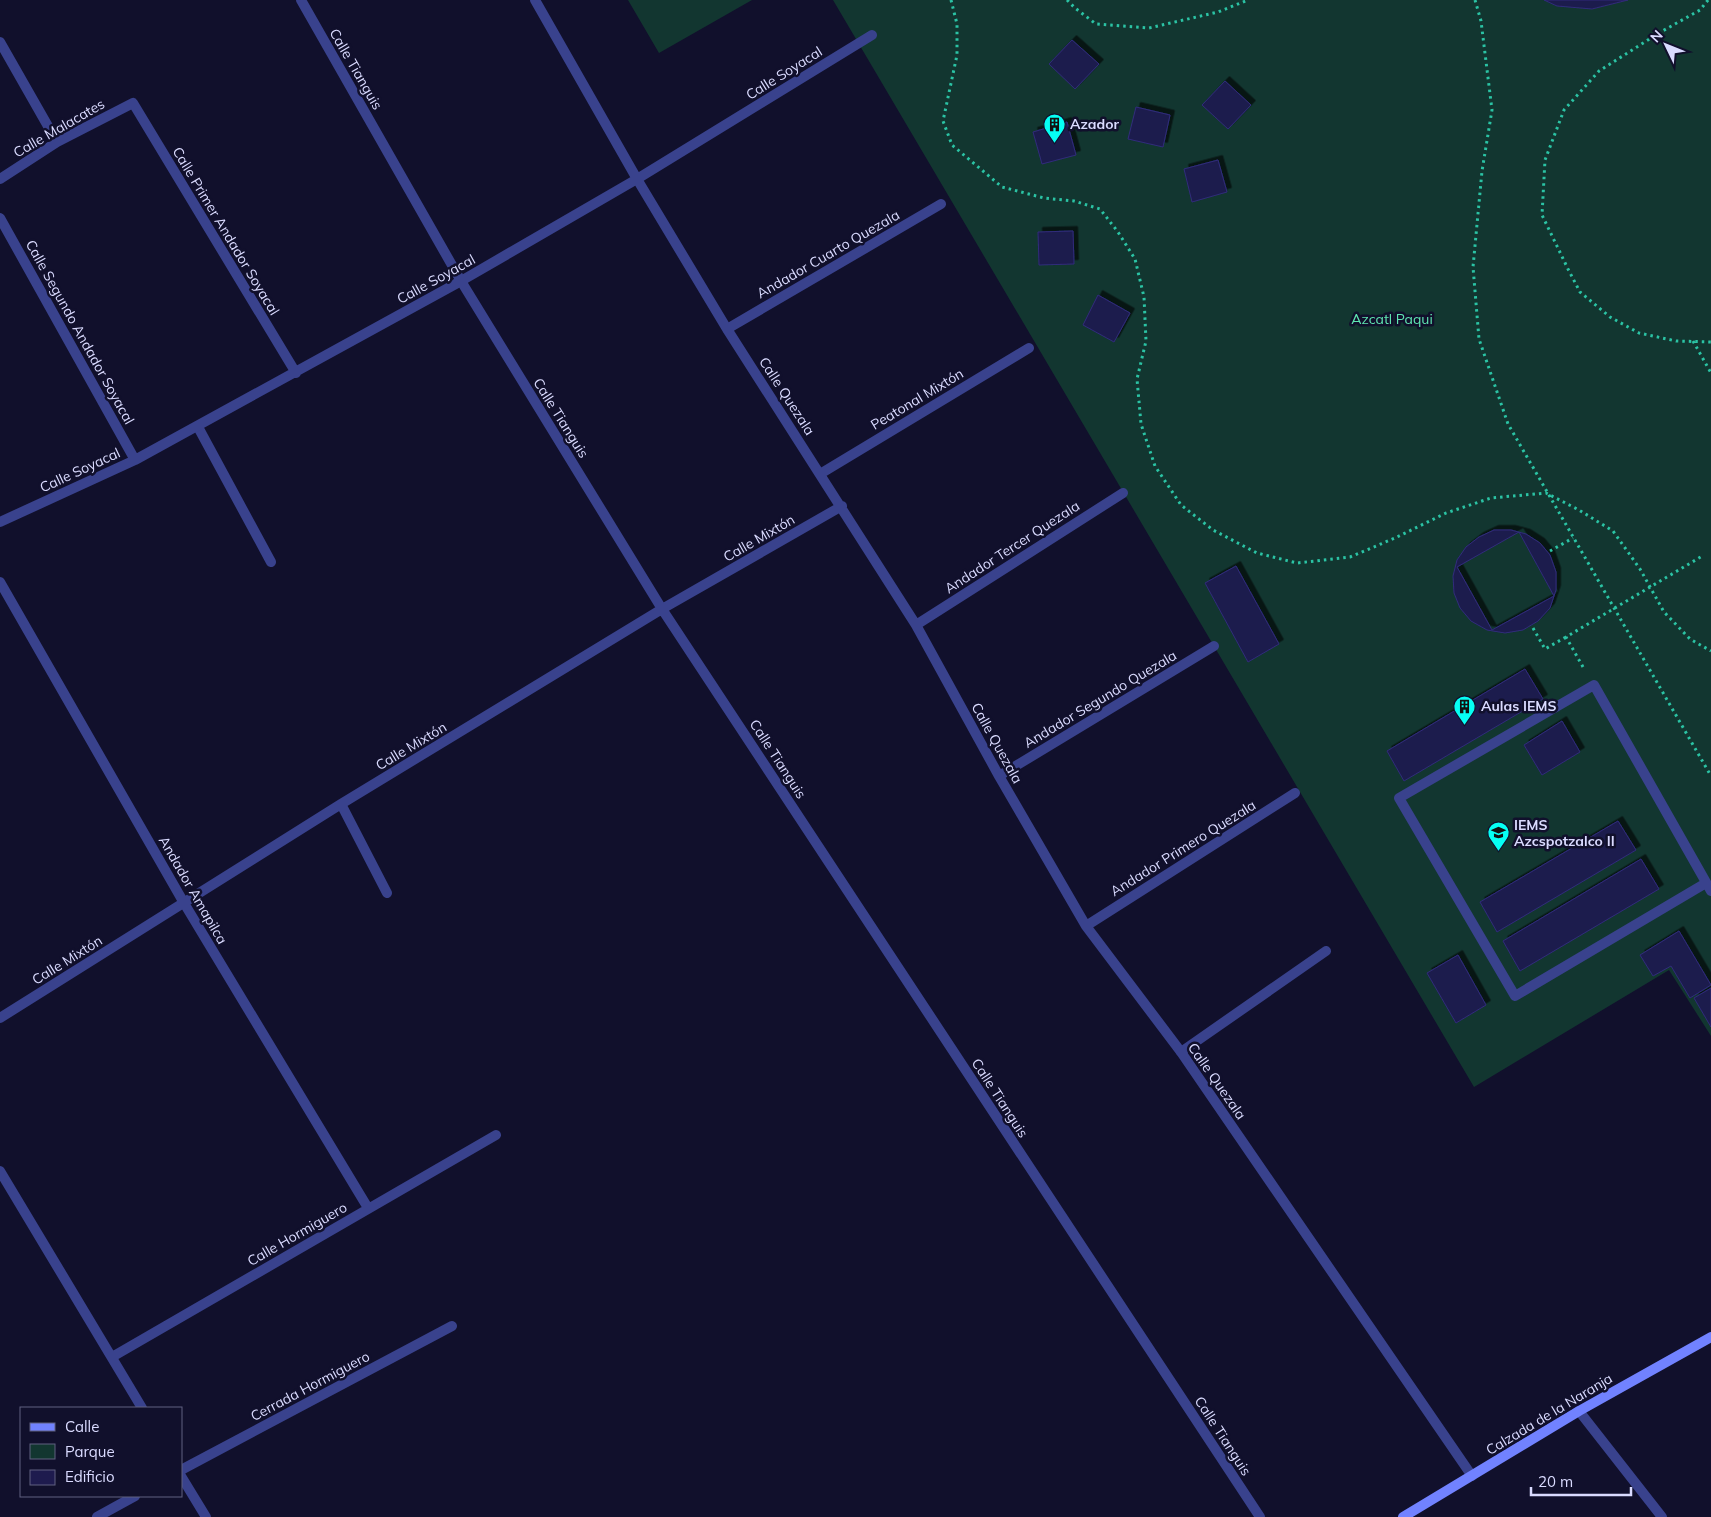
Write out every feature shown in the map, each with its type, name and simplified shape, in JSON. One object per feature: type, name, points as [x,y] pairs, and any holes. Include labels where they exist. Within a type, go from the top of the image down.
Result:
[{"type":"main road","name":"Calzada de la Naranja","points":[[1404,1517],[1579,1411],[1711,1337]]},
{"type":"street","name":"Calle Tianguis","points":[[300,0],[460,281],[662,609],[1260,1517]]},
{"type":"street","name":"Calle Quezala","points":[[535,0],[637,179],[728,328],[916,625],[999,776],[1086,926],[1181,1052],[1472,1476]]},
{"type":"street","name":"Calle Soyacal","points":[[0,522],[135,460],[296,373],[637,179],[872,34]]},
{"type":"street","points":[[0,42],[57,142]]},
{"type":"street","name":"Calle Malacates","points":[[0,180],[57,142],[133,103]]},
{"type":"street","name":"Calle Primer Andador Soyacal","points":[[133,103],[296,373]]},
{"type":"street","name":"Andador Cuarto Quezala","points":[[728,328],[942,204]]},
{"type":"street","name":"Calle Segundo Andador Soyacal","points":[[0,218],[135,460]]},
{"type":"street","name":"Peatonal Mixtón","points":[[820,474],[1029,348]]},
{"type":"street","points":[[198,426],[271,562]]},
{"type":"street","name":"Andador Tercer Quezala","points":[[916,625],[1123,492]]},
{"type":"street","name":"Calle Mixtón","points":[[0,1018],[341,804],[662,609],[842,506]]},
{"type":"street","name":"Andador Amapilca","points":[[0,582],[184,904],[368,1208]]},
{"type":"street","name":"Andador Segundo Quezala","points":[[999,776],[1214,646]]},
{"type":"street","points":[[1594,686],[1708,887],[1515,996],[1399,798],[1594,686]]},
{"type":"street","name":"Andador Primero Quezala","points":[[1086,926],[1295,793]]},
{"type":"street","points":[[341,804],[386,893]]},
{"type":"street","points":[[1181,1052],[1326,951]]},
{"type":"street","name":"Calle Hormiguero","points":[[112,1357],[496,1135]]},
{"type":"street","points":[[0,1172],[141,1407]]},
{"type":"street","name":"Cerrada Hormiguero","points":[[182,1469],[452,1326]]},
{"type":"street","points":[[1579,1411],[1662,1517]]},
{"type":"street","points":[[182,1478],[206,1517]]},
{"type":"street","points":[[97,1517],[133,1497]]},
{"type":"path","points":[[951,0],[957,24],[957,55],[943,121],[952,145],[1002,187],[1044,198],[1074,201],[1100,209],[1135,258],[1144,297],[1146,341],[1137,379],[1141,424],[1154,466],[1180,504],[1213,530],[1257,553],[1297,563],[1350,557],[1446,513],[1491,498],[1546,493],[1613,531],[1640,569],[1664,612],[1690,639],[1711,652]]},
{"type":"path","points":[[1067,0],[1096,24],[1149,28],[1218,12],[1248,0]]},
{"type":"path","points":[[1475,0],[1481,21],[1492,110],[1482,171],[1473,267],[1479,338],[1508,424],[1546,493],[1615,608],[1711,776]]},
{"type":"path","points":[[1708,0],[1700,10],[1659,33],[1599,71],[1564,110],[1544,160],[1542,215],[1580,292],[1610,317],[1639,333],[1676,341],[1711,342]]},
{"type":"path","points":[[1693,341],[1711,373]]},
{"type":"path","points":[[1550,551],[1573,538]]},
{"type":"path","points":[[1533,628],[1545,649],[1704,555]]},
{"type":"path","points":[[1566,637],[1594,686]]},
{"type":"green space","points":[[628,0],[752,0],[659,53]]},
{"type":"green space","name":"Azcatl Paqui","points":[[833,0],[1711,0],[1711,1036],[1669,970],[1474,1087]]},
{"type":"building","points":[[1544,0],[1628,0],[1592,9],[1557,6]]},
{"type":"building","name":"Azador","points":[[1072,40],[1099,64],[1075,89],[1049,64]]},
{"type":"building","points":[[1225,81],[1251,105],[1228,129],[1202,105]]},
{"type":"building","name":"Azador","points":[[1136,107],[1170,115],[1163,147],[1128,139]]},
{"type":"building","name":"Azador","points":[[1067,122],[1076,155],[1042,164],[1033,132]]},
{"type":"building","points":[[1218,160],[1227,192],[1192,202],[1184,169]]},
{"type":"building","points":[[1073,231],[1074,264],[1039,265],[1038,232]]},
{"type":"building","points":[[1098,295],[1130,313],[1114,342],[1083,325]]},
{"type":"building","points":[[1494,530],[1519,532],[1457,567],[1492,630],[1554,596],[1550,608],[1538,621],[1523,630],[1505,633],[1487,630],[1471,621],[1460,608],[1454,593],[1453,576],[1457,560],[1466,547],[1479,537]]},
{"type":"building","points":[[1519,532],[1540,543],[1550,555],[1556,572],[1554,596]]},
{"type":"building","points":[[1236,566],[1279,644],[1248,662],[1205,583]]},
{"type":"building","name":"Aulas IEMS","points":[[1525,669],[1543,699],[1404,781],[1387,751]]},
{"type":"building","name":"Aulas IEMS","points":[[1562,721],[1580,752],[1542,775],[1524,745]]},
{"type":"building","points":[[1618,821],[1636,850],[1497,932],[1480,902]]},
{"type":"building","points":[[1641,859],[1659,889],[1520,971],[1503,941]]},
{"type":"building","points":[[1679,931],[1711,985],[1690,998],[1671,966],[1653,976],[1640,955]]},
{"type":"building","points":[[1458,955],[1486,1005],[1456,1023],[1427,973]]},
{"type":"building","points":[[1711,988],[1711,1027],[1694,998]]},
{"type":"place","name":"Azador","points":[[1054,143]]},
{"type":"place","name":"Aulas IEMS","points":[[1465,725]]},
{"type":"place","name":"IEMS Azcspotzalco II","points":[[1498,852]]}]
